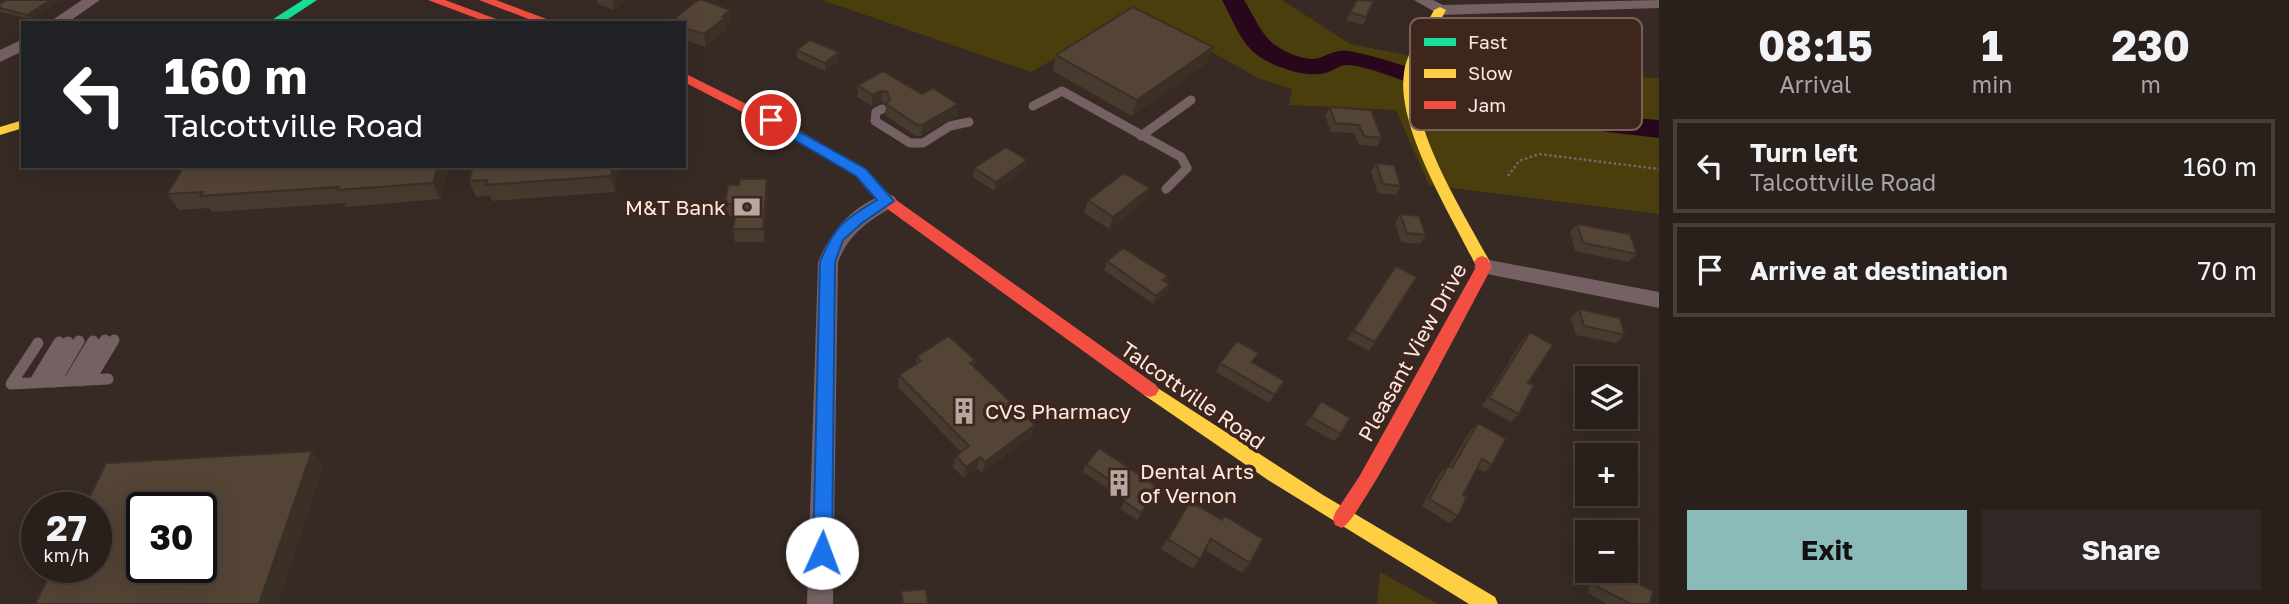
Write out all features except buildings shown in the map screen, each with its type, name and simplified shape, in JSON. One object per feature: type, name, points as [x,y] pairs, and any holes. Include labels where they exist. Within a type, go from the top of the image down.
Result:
[{"type":"main road","points":[[276,21],[311,0]]},
{"type":"main road","points":[[434,0],[495,21]]},
{"type":"main road","points":[[485,0],[545,21]]},
{"type":"main road","name":"Pleasant View Drive","points":[[1436,18],[1440,10]]},
{"type":"main road","name":"Pleasant View Drive","points":[[1410,75],[1410,104]]},
{"type":"main road","name":"Talcottville Road","points":[[686,78],[792,132],[861,173],[887,201],[1207,431],[1342,519],[1488,604]]},
{"type":"main road","points":[[0,131],[21,125]]},
{"type":"main road","name":"Pleasant View Drive","points":[[1342,519],[1365,483],[1484,267],[1420,130]]},
{"type":"main road","name":"Talcottville Road","points":[[852,189],[887,201]]},
{"type":"street","points":[[63,19],[92,0]]},
{"type":"street","points":[[1422,0],[1440,10],[1659,3]]},
{"type":"street","points":[[0,57],[21,45]]},
{"type":"street","points":[[820,604],[828,262],[837,238],[857,219],[887,201]]},
{"type":"street","points":[[1484,267],[1659,300]]},
{"type":"lane","points":[[1033,106],[1062,91],[1181,157],[1187,168],[1166,189]]},
{"type":"lane","points":[[1141,136],[1191,100]]},
{"type":"lane","points":[[882,109],[876,112],[875,121],[910,143],[923,143],[950,126],[969,122]]},
{"type":"lane","points":[[80,381],[104,340],[80,381]]},
{"type":"lane","points":[[44,382],[69,342],[44,382]]},
{"type":"lane","points":[[38,343],[11,384],[108,379]]},
{"type":"path","points":[[1508,176],[1519,161],[1539,154],[1659,169]]},
{"type":"shaded area","points":[[822,0],[1282,0],[1350,44],[1410,56],[1410,130],[1642,130],[1642,78],[1659,78],[1659,214],[1429,185],[1396,110],[1289,105],[1292,89],[1258,78],[1139,11],[1031,72]]},
{"type":"shaded area","points":[[1380,572],[1438,604],[1377,604]]},
{"type":"waterway","points":[[1233,0],[1259,45],[1270,53],[1294,63],[1319,67],[1335,58],[1350,58],[1410,75]]},
{"type":"waterway","points":[[1642,127],[1659,129]]},
{"type":"traffic: fast","points":[[276,21],[311,0]]},
{"type":"traffic: slow","points":[[1436,18],[1440,10]]},
{"type":"traffic: slow","points":[[1410,73],[1410,93]]},
{"type":"traffic: slow","points":[[0,131],[21,125]]},
{"type":"traffic: slow","points":[[1419,130],[1434,169],[1482,262]]},
{"type":"traffic: slow","points":[[1150,390],[1317,501],[1488,604]]},
{"type":"traffic: jam","points":[[434,0],[495,21]]},
{"type":"traffic: jam","points":[[485,0],[545,21]]},
{"type":"traffic: jam","points":[[686,78],[792,132],[861,173],[887,201],[1150,390]]},
{"type":"traffic: jam","points":[[1342,519],[1365,483],[1484,267],[1482,262]]},
{"type":"place","name":"M&T Bank","points":[[747,207]]},
{"type":"place","name":"CVS Pharmacy","points":[[964,411]]},
{"type":"place","name":"Dental Arts of Vernon","points":[[1119,483]]},
{"type":"route","points":[[771,120],[861,173],[887,201],[857,219],[837,238],[828,262],[822,553]]}]
